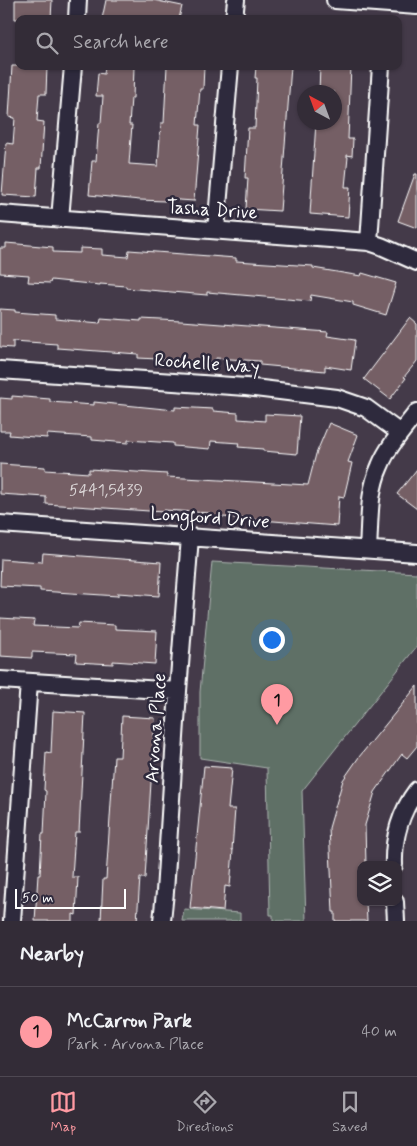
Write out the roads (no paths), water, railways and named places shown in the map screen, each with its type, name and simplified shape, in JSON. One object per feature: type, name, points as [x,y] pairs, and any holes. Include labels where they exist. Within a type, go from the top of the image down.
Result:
[{"type":"street","points":[[77,15],[78,0]]},
{"type":"street","points":[[234,15],[236,0]]},
{"type":"street","points":[[335,0],[385,11],[417,6]]},
{"type":"street","points":[[60,219],[72,70]]},
{"type":"street","points":[[216,230],[230,70]]},
{"type":"street","points":[[369,242],[381,70]]},
{"type":"street","name":"Tasha Drive","points":[[0,214],[369,242],[417,262]]},
{"type":"street","name":"Rochelle Way","points":[[0,370],[246,387],[337,398],[366,408],[400,433]]},
{"type":"street","points":[[368,549],[371,501],[375,480],[387,452],[417,412]]},
{"type":"street","name":"Longford Drive","points":[[0,524],[417,553]]},
{"type":"street","name":"Arvona Place","points":[[162,921],[190,537]]},
{"type":"street","points":[[0,680],[178,691]]},
{"type":"street","points":[[12,921],[29,682]]},
{"type":"street","points":[[394,861],[399,822],[407,803],[417,790]]},
{"type":"street","points":[[395,906],[396,921]]},
{"type":"place","name":"McCarron Park","points":[[277,725]]}]
